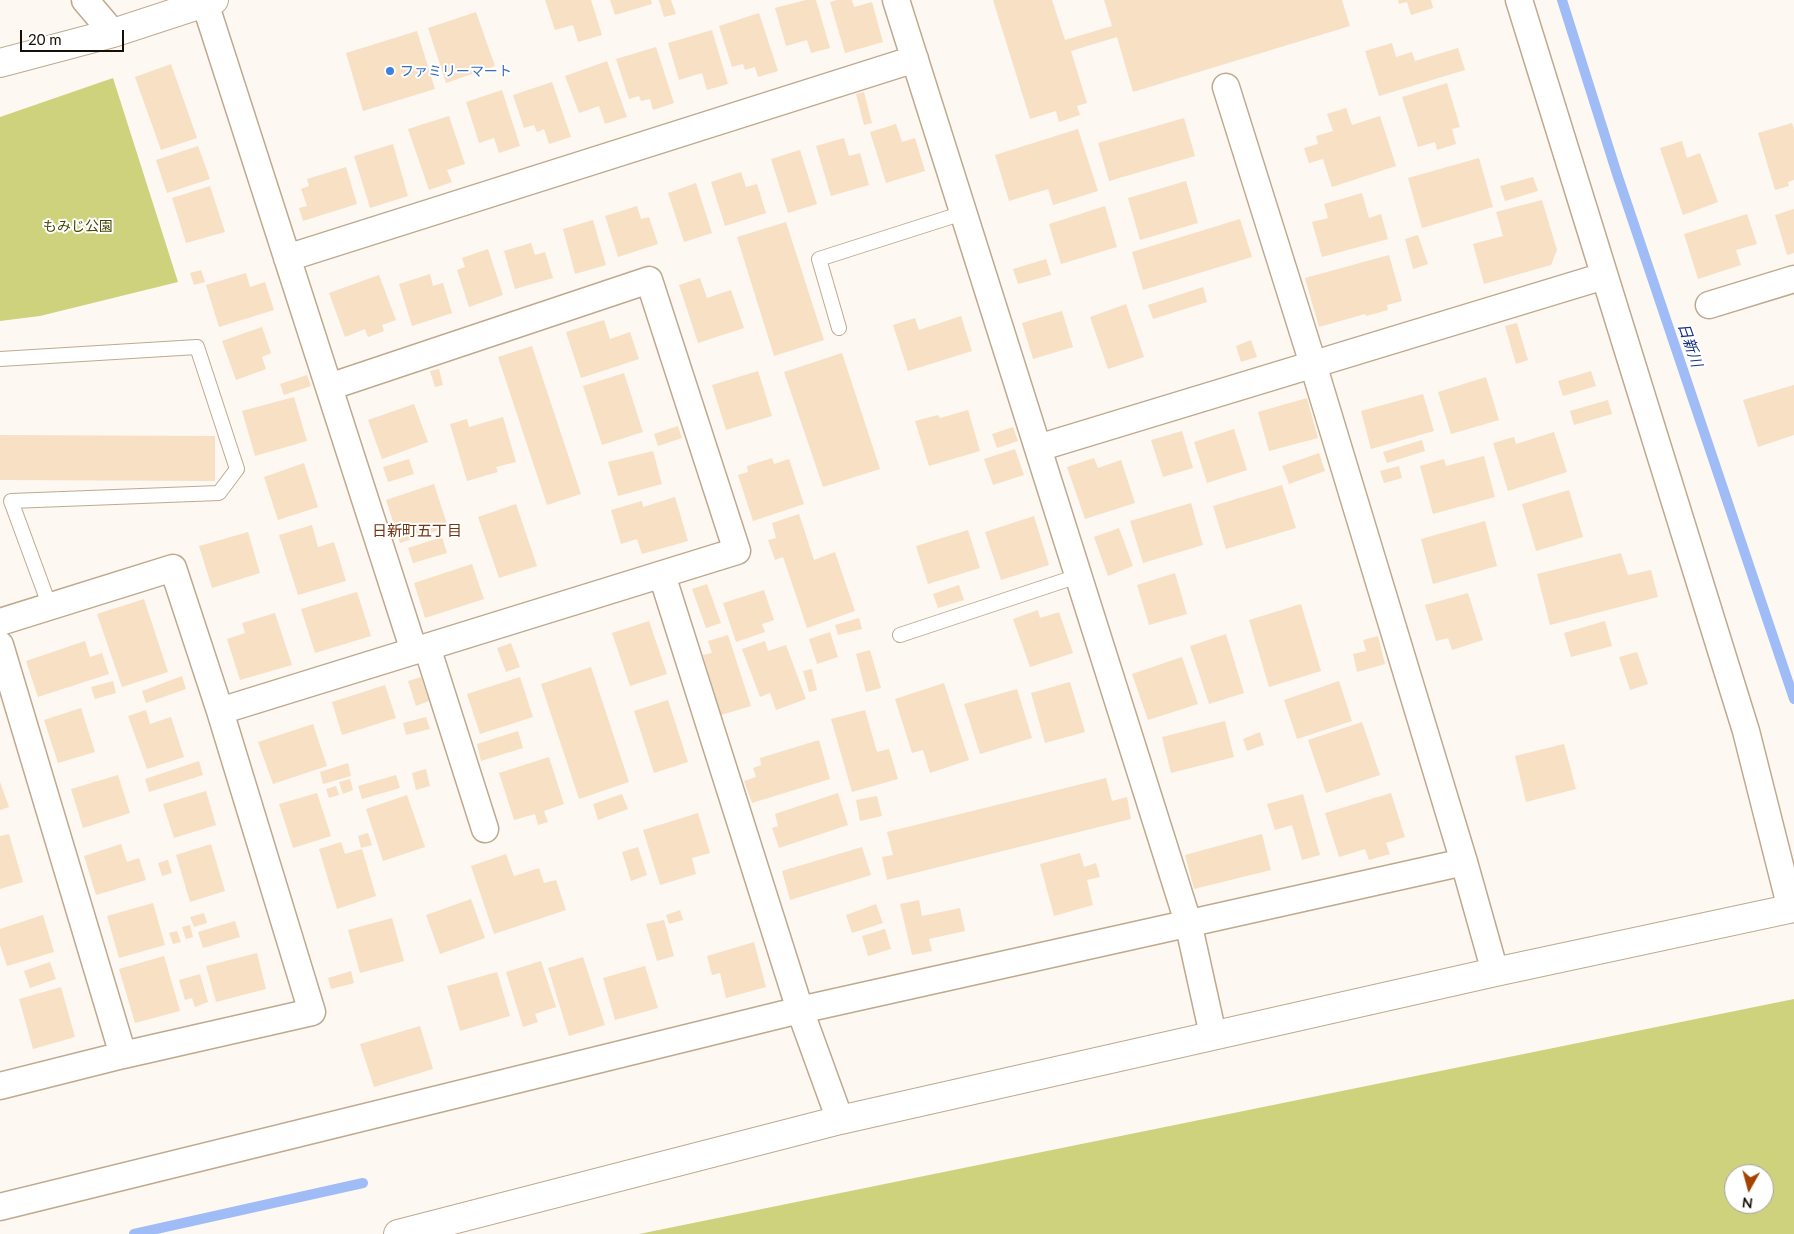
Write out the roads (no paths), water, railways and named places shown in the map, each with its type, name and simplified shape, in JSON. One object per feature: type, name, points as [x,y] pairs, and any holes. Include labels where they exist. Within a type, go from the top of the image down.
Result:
[{"type":"street","points":[[85,0],[113,33]]},
{"type":"street","points":[[896,0],[1188,922],[1213,1035]]},
{"type":"street","points":[[398,1234],[840,1120],[1495,972],[1792,909],[1746,731],[1519,0]]},
{"type":"street","points":[[0,63],[113,33],[210,1],[287,258],[329,387],[485,829]]},
{"type":"street","points":[[287,258],[915,59]]},
{"type":"street","points":[[1226,87],[1313,364],[1464,862],[1495,972]]},
{"type":"street","points":[[1038,448],[1604,276]]},
{"type":"street","points":[[1709,305],[1794,279]]},
{"type":"street","points":[[220,711],[736,551],[649,280],[329,387]]},
{"type":"street","points":[[0,622],[173,568],[220,711],[312,1012],[123,1055],[0,1086]]},
{"type":"street","points":[[662,575],[800,1010],[840,1120]]},
{"type":"street","points":[[0,645],[123,1055]]},
{"type":"street","points":[[0,1207],[800,1010],[1464,862]]},
{"type":"lane","points":[[839,328],[819,260],[964,213]]},
{"type":"lane","points":[[0,358],[197,347],[237,469],[219,492],[11,501],[50,606]]},
{"type":"lane","points":[[900,635],[1078,576]]},
{"type":"waterway","name":"日新川","points":[[1562,0],[1617,174],[1794,699]]},
{"type":"waterway","points":[[134,1234],[363,1183]]},
{"type":"place","name":"ファミリーマート","points":[[390,71]]},
{"type":"district","name":"日新町五丁目","points":[[417,531]]},
{"type":"park label","name":"もみじ公園","points":[[78,226]]}]
